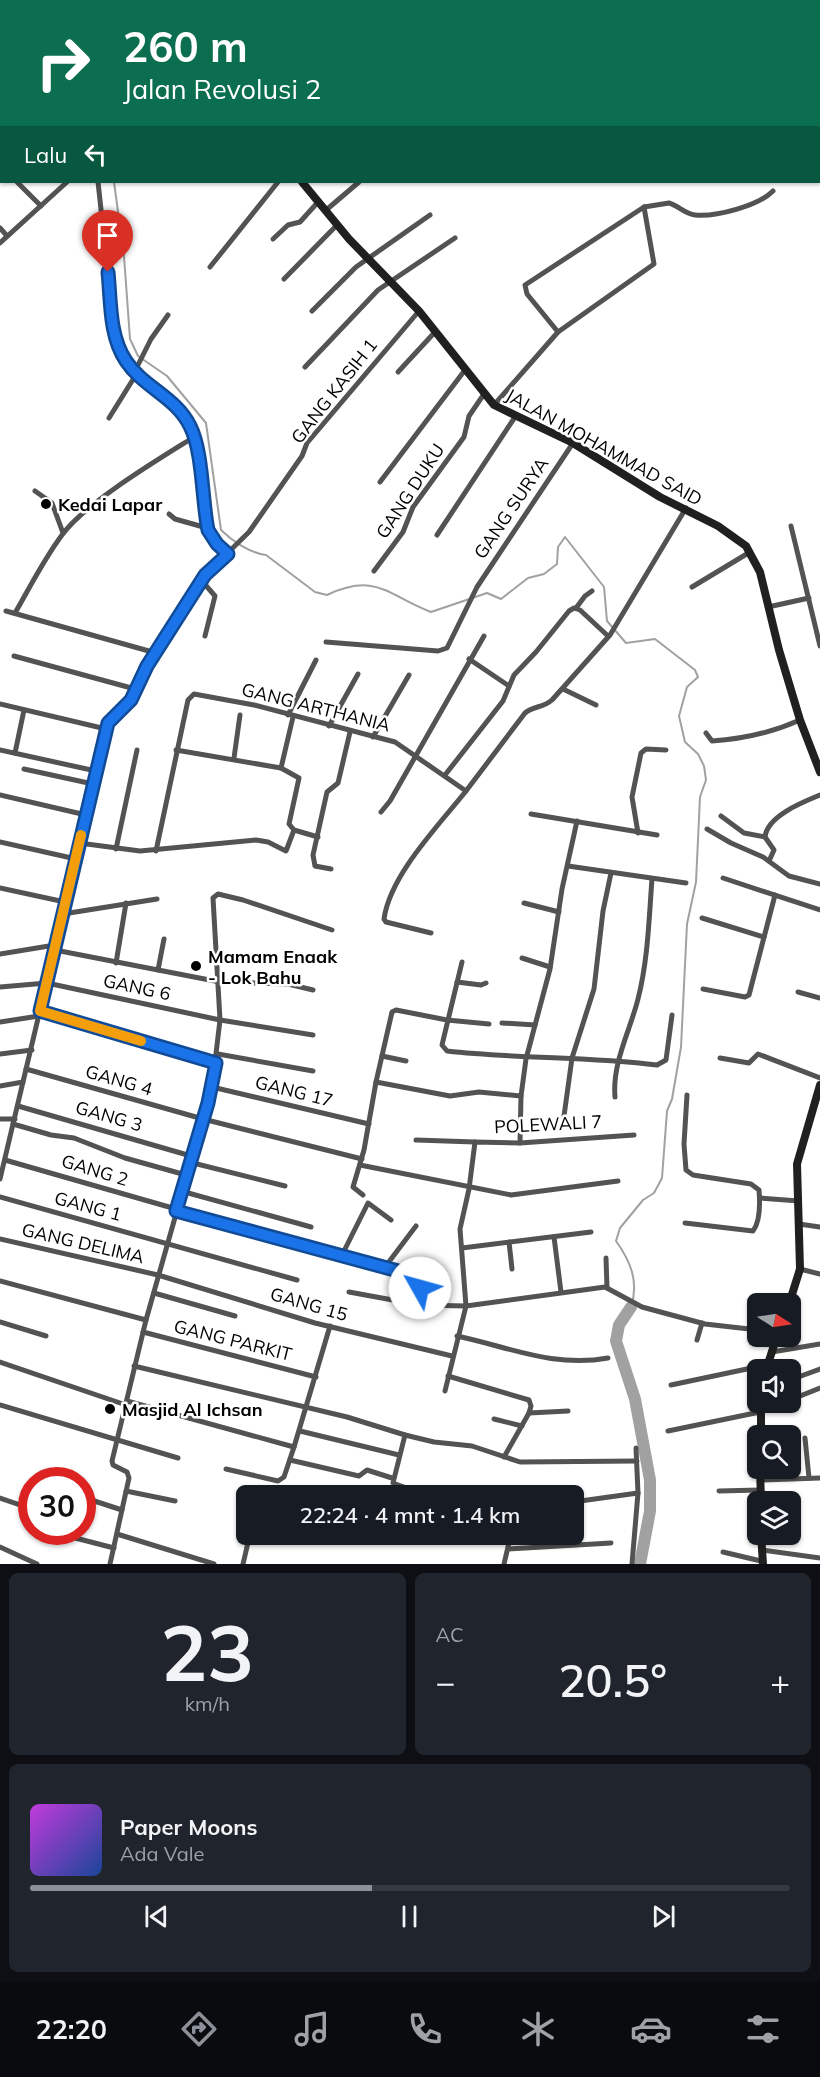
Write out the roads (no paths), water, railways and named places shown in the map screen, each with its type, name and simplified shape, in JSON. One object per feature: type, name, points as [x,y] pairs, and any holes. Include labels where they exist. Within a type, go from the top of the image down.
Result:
[{"type":"street","points":[[18,183],[41,206]]},
{"type":"street","points":[[0,243],[66,183]]},
{"type":"street","points":[[98,183],[115,337],[126,361],[177,406],[190,426],[194,437],[207,528],[217,544],[230,552]]},
{"type":"street","points":[[210,267],[277,183]]},
{"type":"street","name":"JALAN MOHAMMAD SAID","points":[[303,183],[337,225],[419,311],[494,405],[573,443],[660,497],[686,508],[735,537],[750,552],[760,572],[800,720],[820,772]]},
{"type":"street","points":[[326,211],[358,183]]},
{"type":"street","points":[[558,332],[527,294],[525,285],[644,207],[669,203],[684,211],[699,215],[753,205],[773,191]]},
{"type":"street","points":[[273,239],[288,225],[300,222],[318,202]]},
{"type":"street","points":[[494,405],[558,332],[654,264],[644,207]]},
{"type":"street","points":[[312,311],[367,258],[430,215]]},
{"type":"street","points":[[284,279],[337,225]]},
{"type":"street","points":[[0,228],[8,236]]},
{"type":"street","points":[[305,367],[362,306],[390,281],[455,238]]},
{"type":"street","name":"GANG KASIH 1","points":[[106,729],[114,715],[131,700],[156,653],[202,581],[211,569],[249,532],[302,456],[307,444],[419,311]]},
{"type":"street","points":[[109,418],[136,372],[151,339],[168,315]]},
{"type":"street","points":[[398,372],[435,332]]},
{"type":"street","points":[[380,482],[465,370]]},
{"type":"street","name":"GANG DUKU","points":[[374,571],[403,532],[413,507],[464,437],[469,416],[484,394]]},
{"type":"street","points":[[437,535],[516,417]]},
{"type":"street","points":[[15,613],[63,533],[91,507],[146,467],[194,437]]},
{"type":"street","name":"GANG SURYA","points":[[326,642],[442,651],[447,648],[473,593],[573,443]]},
{"type":"street","points":[[35,491],[52,503],[63,533]]},
{"type":"street","points":[[431,933],[384,920],[386,909],[407,867],[525,713],[542,708],[563,689],[609,635],[686,508]]},
{"type":"street","points":[[169,514],[175,519],[207,528]]},
{"type":"street","points":[[791,526],[820,646]]},
{"type":"street","points":[[692,588],[750,552]]},
{"type":"street","points":[[202,581],[215,596],[205,636]]},
{"type":"street","points":[[445,775],[502,701],[519,670],[569,611],[576,608],[592,591]]},
{"type":"street","points":[[768,607],[809,598]]},
{"type":"street","points":[[576,608],[609,635]]},
{"type":"street","points":[[6,611],[156,653]]},
{"type":"street","points":[[381,812],[390,801],[484,636]]},
{"type":"street","points":[[14,656],[135,689]]},
{"type":"street","points":[[281,768],[291,716],[316,660]]},
{"type":"street","points":[[469,660],[509,686]]},
{"type":"street","points":[[328,726],[358,674]]},
{"type":"street","points":[[373,737],[409,675]]},
{"type":"street","points":[[563,689],[596,705]]},
{"type":"street","name":"GANG ARTHANIA","points":[[156,850],[188,700],[194,694],[395,742],[466,791]]},
{"type":"street","points":[[0,704],[106,729],[0,1179]]},
{"type":"street","points":[[15,753],[24,710]]},
{"type":"street","points":[[234,758],[240,715]]},
{"type":"street","points":[[706,733],[712,741],[727,738],[747,739],[800,720]]},
{"type":"street","points":[[331,869],[313,864],[327,792],[338,783],[350,732]]},
{"type":"street","points":[[638,833],[632,797],[641,753],[646,749],[666,750]]},
{"type":"street","points":[[0,750],[96,771]]},
{"type":"street","points":[[116,849],[137,750]]},
{"type":"street","points":[[176,750],[234,758],[281,768],[299,778],[290,824],[294,830],[318,837]]},
{"type":"street","points":[[24,769],[93,784]]},
{"type":"street","points":[[0,795],[86,815]]},
{"type":"street","points":[[765,837],[767,830],[780,816],[820,795]]},
{"type":"street","points":[[531,814],[657,836]]},
{"type":"street","points":[[721,816],[729,825],[749,836],[765,837]]},
{"type":"street","points":[[520,1143],[521,1096],[526,1059],[550,967],[577,821]]},
{"type":"street","points":[[707,829],[769,861],[789,876],[820,884]]},
{"type":"street","points":[[80,843],[116,849],[156,850],[256,840],[268,842],[287,851],[294,830]]},
{"type":"street","points":[[765,837],[774,850],[769,861]]},
{"type":"street","points":[[0,842],[76,859]]},
{"type":"street","points":[[568,866],[686,883]]},
{"type":"street","points":[[564,1116],[572,1058],[594,989],[603,911],[611,873]]},
{"type":"street","points":[[723,878],[820,910]]},
{"type":"street","points":[[615,1097],[614,1084],[619,1061],[642,980],[652,879]]},
{"type":"street","points":[[0,888],[65,902]]},
{"type":"street","points":[[110,1564],[128,1474],[112,1463],[134,1366],[181,1191],[212,1087],[218,1054],[220,982],[214,921],[215,895],[243,900],[332,930]]},
{"type":"street","points":[[703,989],[747,997],[775,895]]},
{"type":"street","points":[[63,914],[157,899]]},
{"type":"street","points":[[116,963],[126,903]]},
{"type":"street","points":[[524,903],[559,912]]},
{"type":"street","points":[[702,918],[764,937]]},
{"type":"street","points":[[158,970],[164,939]]},
{"type":"street","points":[[0,954],[55,947],[83,956],[220,982],[288,984],[313,990]]},
{"type":"street","points":[[522,958],[550,967]]},
{"type":"street","points":[[462,962],[447,1020],[442,1045],[444,1050],[526,1059],[572,1058],[663,1064],[667,1055],[672,1015]]},
{"type":"street","points":[[457,982],[481,985],[486,983]]},
{"type":"street","name":"GANG 6","points":[[0,987],[47,983],[220,1020],[313,1035]]},
{"type":"street","points":[[798,992],[820,998]]},
{"type":"street","points":[[363,1195],[353,1187],[361,1162],[392,1012],[396,1010],[447,1020],[489,1024]]},
{"type":"street","points":[[0,1022],[40,1014],[216,1063]]},
{"type":"street","points":[[502,1023],[535,1025]]},
{"type":"street","points":[[0,1054],[32,1050]]},
{"type":"street","points":[[218,1054],[313,1071]]},
{"type":"street","points":[[720,1058],[747,1063],[758,1054],[820,1078]]},
{"type":"street","points":[[382,1056],[406,1061]]},
{"type":"street","name":"GANG 4","points":[[27,1069],[361,1162],[469,1189],[517,1195],[618,1180]]},
{"type":"street","points":[[0,1086],[23,1082]]},
{"type":"street","points":[[376,1082],[450,1096],[479,1092],[521,1096]]},
{"type":"street","points":[[792,1293],[800,1269],[797,1164],[820,1085]]},
{"type":"street","name":"GANG 17","points":[[212,1087],[369,1124]]},
{"type":"street","points":[[685,1223],[753,1231],[757,1223],[760,1198],[759,1190],[751,1184],[693,1175],[686,1170],[684,1144],[687,1095]]},
{"type":"street","name":"GANG 3","points":[[18,1106],[285,1186]]},
{"type":"street","points":[[0,1119],[51,1135],[74,1138],[125,1158],[186,1175]]},
{"type":"street","name":"POLEWALI 7","points":[[466,1306],[461,1218],[469,1189],[475,1142],[520,1143],[634,1135]]},
{"type":"street","points":[[416,1140],[475,1142]]},
{"type":"street","name":"GANG 2","points":[[4,1157],[176,1210],[385,1267],[417,1278],[420,1305]]},
{"type":"street","points":[[181,1191],[311,1227]]},
{"type":"street","name":"GANG 1","points":[[0,1197],[297,1280]]},
{"type":"street","points":[[760,1198],[799,1201]]},
{"type":"street","points":[[342,1255],[368,1203],[391,1220]]},
{"type":"street","points":[[800,1224],[820,1227]]},
{"type":"street","points":[[385,1267],[416,1226]]},
{"type":"street","points":[[462,1248],[591,1232]]},
{"type":"street","points":[[555,1237],[561,1292]]},
{"type":"street","name":"GANG DELIMA","points":[[0,1239],[158,1275]]},
{"type":"street","points":[[509,1242],[512,1269]]},
{"type":"street","points":[[606,1258],[607,1288]]},
{"type":"street","points":[[800,1269],[820,1274]]},
{"type":"street","name":"GANG 15","points":[[158,1275],[330,1326],[452,1356]]},
{"type":"street","points":[[0,1281],[146,1320]]},
{"type":"street","points":[[349,1292],[420,1305],[466,1306],[561,1292],[607,1288],[642,1307],[702,1323],[747,1329]]},
{"type":"street","points":[[154,1293],[235,1316]]},
{"type":"street","points":[[445,1390],[466,1306]]},
{"type":"street","points":[[0,1322],[46,1336]]},
{"type":"street","points":[[697,1341],[702,1323]]},
{"type":"street","points":[[226,1469],[278,1481],[284,1478],[330,1326]]},
{"type":"street","name":"GANG PARKIT","points":[[143,1332],[316,1377]]},
{"type":"street","points":[[457,1336],[557,1361],[584,1362],[608,1358]]},
{"type":"street","points":[[772,1352],[820,1344]]},
{"type":"street","points":[[769,1359],[774,1347]]},
{"type":"street","points":[[0,1362],[126,1403],[294,1447]]},
{"type":"street","points":[[134,1366],[434,1442],[472,1446],[520,1462],[637,1461]]},
{"type":"street","points":[[801,1376],[820,1369]]},
{"type":"street","points":[[671,1384],[747,1370]]},
{"type":"street","points":[[448,1376],[527,1399],[531,1406],[530,1413],[504,1457]]},
{"type":"street","points":[[801,1396],[820,1388]]},
{"type":"street","points":[[0,1405],[117,1442],[178,1458]]},
{"type":"street","points":[[530,1413],[568,1411]]},
{"type":"street","points":[[668,1431],[755,1413]]},
{"type":"street","points":[[494,1419],[522,1426]]},
{"type":"street","points":[[300,1431],[399,1455]]},
{"type":"street","points":[[392,1478],[405,1435]]},
{"type":"street","points":[[805,1438],[809,1478]]},
{"type":"street","points":[[632,1564],[638,1493],[636,1448]]},
{"type":"street","points":[[290,1460],[359,1476],[367,1470],[392,1478],[396,1485]]},
{"type":"street","points":[[719,1491],[760,1490],[760,1480],[820,1478]]},
{"type":"street","points":[[126,1491],[175,1501]]},
{"type":"street","points":[[584,1500],[638,1493]]},
{"type":"street","points":[[0,1498],[18,1504]]},
{"type":"street","points":[[96,1502],[122,1510]]},
{"type":"street","points":[[117,1534],[214,1564]]},
{"type":"street","points":[[96,1543],[114,1548]]},
{"type":"street","points":[[508,1549],[610,1543]]},
{"type":"street","points":[[243,1564],[247,1545]]},
{"type":"street","points":[[504,1564],[509,1545]]},
{"type":"street","points":[[723,1552],[762,1562],[762,1545]]},
{"type":"street","points":[[0,1547],[37,1564]]},
{"type":"street","points":[[762,1550],[820,1558]]},
{"type":"waterway","points":[[114,183],[124,256],[130,339],[138,356],[167,376],[206,423],[221,530],[225,534],[248,549],[266,555],[315,592],[327,595],[344,588],[370,586],[381,588],[431,612],[487,593],[501,599],[528,578],[544,574],[557,564],[558,547],[565,537],[604,587],[607,621],[626,643],[655,639],[695,670],[698,677],[687,687],[679,716],[685,742],[698,754],[704,766],[706,780],[700,797],[696,882],[687,924],[681,1047],[672,1099],[667,1111],[662,1178],[654,1193],[643,1200],[620,1228],[616,1241],[632,1272],[634,1289],[631,1307]]},
{"type":"waterway","points":[[631,1307],[619,1325],[616,1341],[635,1399],[650,1480],[650,1511],[640,1564]]},
{"type":"place","name":"Kedai Lapar","points":[[46,504]]},
{"type":"place","name":"Mamam Enaak - Lok Bahu","points":[[196,966]]},
{"type":"place","name":"Masjid Al Ichsan","points":[[110,1409]]}]
